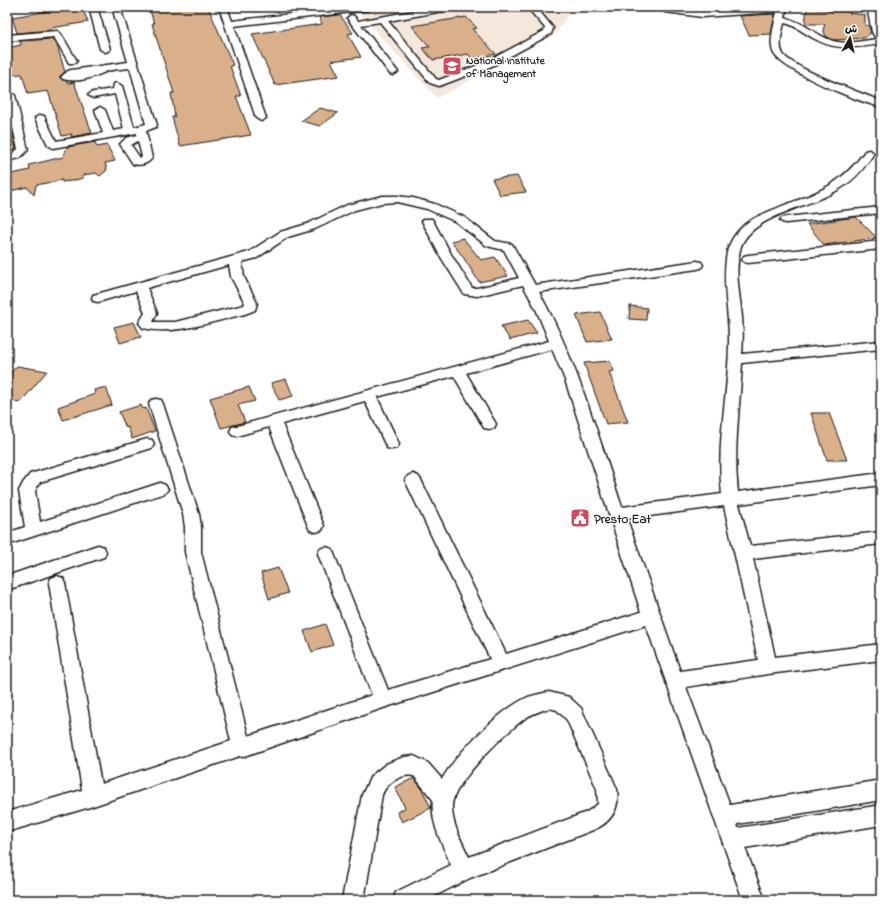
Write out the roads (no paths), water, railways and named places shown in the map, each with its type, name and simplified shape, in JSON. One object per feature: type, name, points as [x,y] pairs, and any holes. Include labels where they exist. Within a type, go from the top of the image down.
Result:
[{"type":"street","points":[[93,7],[105,49]]},
{"type":"street","points":[[40,118],[53,145],[130,131],[142,133],[152,124],[116,7]]},
{"type":"street","points":[[224,7],[228,24],[261,118]]},
{"type":"street","points":[[228,24],[344,8],[370,7]]},
{"type":"street","points":[[355,24],[449,7]]},
{"type":"street","points":[[382,19],[433,81],[439,83],[489,64],[548,32],[549,28],[531,7]]},
{"type":"street","points":[[780,20],[790,21],[825,41],[833,43],[846,45],[881,40],[876,32],[871,7]]},
{"type":"street","points":[[344,8],[393,72]]},
{"type":"street","points":[[665,9],[702,14],[782,8],[777,48],[781,58],[800,70],[881,104]]},
{"type":"street","points":[[7,38],[57,34],[72,61]]},
{"type":"street","points":[[100,70],[134,64]]},
{"type":"street","points":[[93,95],[118,88],[130,131]]},
{"type":"street","points":[[7,158],[16,156],[23,150],[10,95]]},
{"type":"street","points":[[100,110],[109,135]]},
{"type":"street","points":[[768,666],[729,483],[736,359],[736,327],[731,263],[733,251],[738,239],[746,230],[757,222],[770,215],[825,193],[845,181],[856,173],[864,164],[869,153]]},
{"type":"street","points":[[98,298],[236,260],[260,251],[283,234],[308,228],[349,208],[372,200],[399,199],[421,203],[451,215],[468,224],[486,242],[494,246],[508,247],[530,285],[557,343],[572,380],[651,616],[754,900]]},
{"type":"street","points":[[786,220],[881,210]]},
{"type":"street","points":[[428,221],[444,254],[468,291],[477,292],[697,265]]},
{"type":"street","points":[[748,259],[878,248]]},
{"type":"street","points":[[140,286],[150,310],[150,315],[146,323],[153,326],[175,326],[245,310],[250,307],[251,302],[238,280],[235,268],[236,260]]},
{"type":"street","points":[[237,431],[557,343]]},
{"type":"street","points":[[736,359],[881,345]]},
{"type":"street","points":[[458,370],[489,424]]},
{"type":"street","points":[[369,395],[392,444]]},
{"type":"street","points":[[156,404],[191,514],[193,527],[193,552],[242,748]]},
{"type":"street","points":[[274,421],[316,526]]},
{"type":"street","points":[[34,531],[27,491],[28,487],[35,478],[147,444]]},
{"type":"street","points":[[618,514],[881,479]]},
{"type":"street","points":[[413,480],[500,663]]},
{"type":"street","points":[[7,540],[160,489]]},
{"type":"street","points":[[743,553],[881,538]]},
{"type":"street","points":[[7,583],[98,552]]},
{"type":"street","points":[[326,554],[383,700]]},
{"type":"street","points":[[57,583],[93,796]]},
{"type":"street","points":[[7,822],[242,748],[383,700],[651,616]]},
{"type":"street","points":[[675,680],[768,666],[881,652]]},
{"type":"street","points":[[404,900],[464,870],[600,816],[605,812],[609,798],[607,789],[570,708],[565,704],[551,701],[530,706],[508,719],[482,745],[454,779],[443,798],[442,808],[444,819],[464,870]]},
{"type":"street","points":[[352,900],[372,795],[380,780],[405,767],[418,766],[423,770],[443,798]]},
{"type":"street","points":[[724,816],[875,791],[881,814],[731,840]]},
{"type":"place","name":"National Institute of Management","points":[[452,66]]},
{"type":"place","name":"Presto Eat","points":[[580,518]]}]
